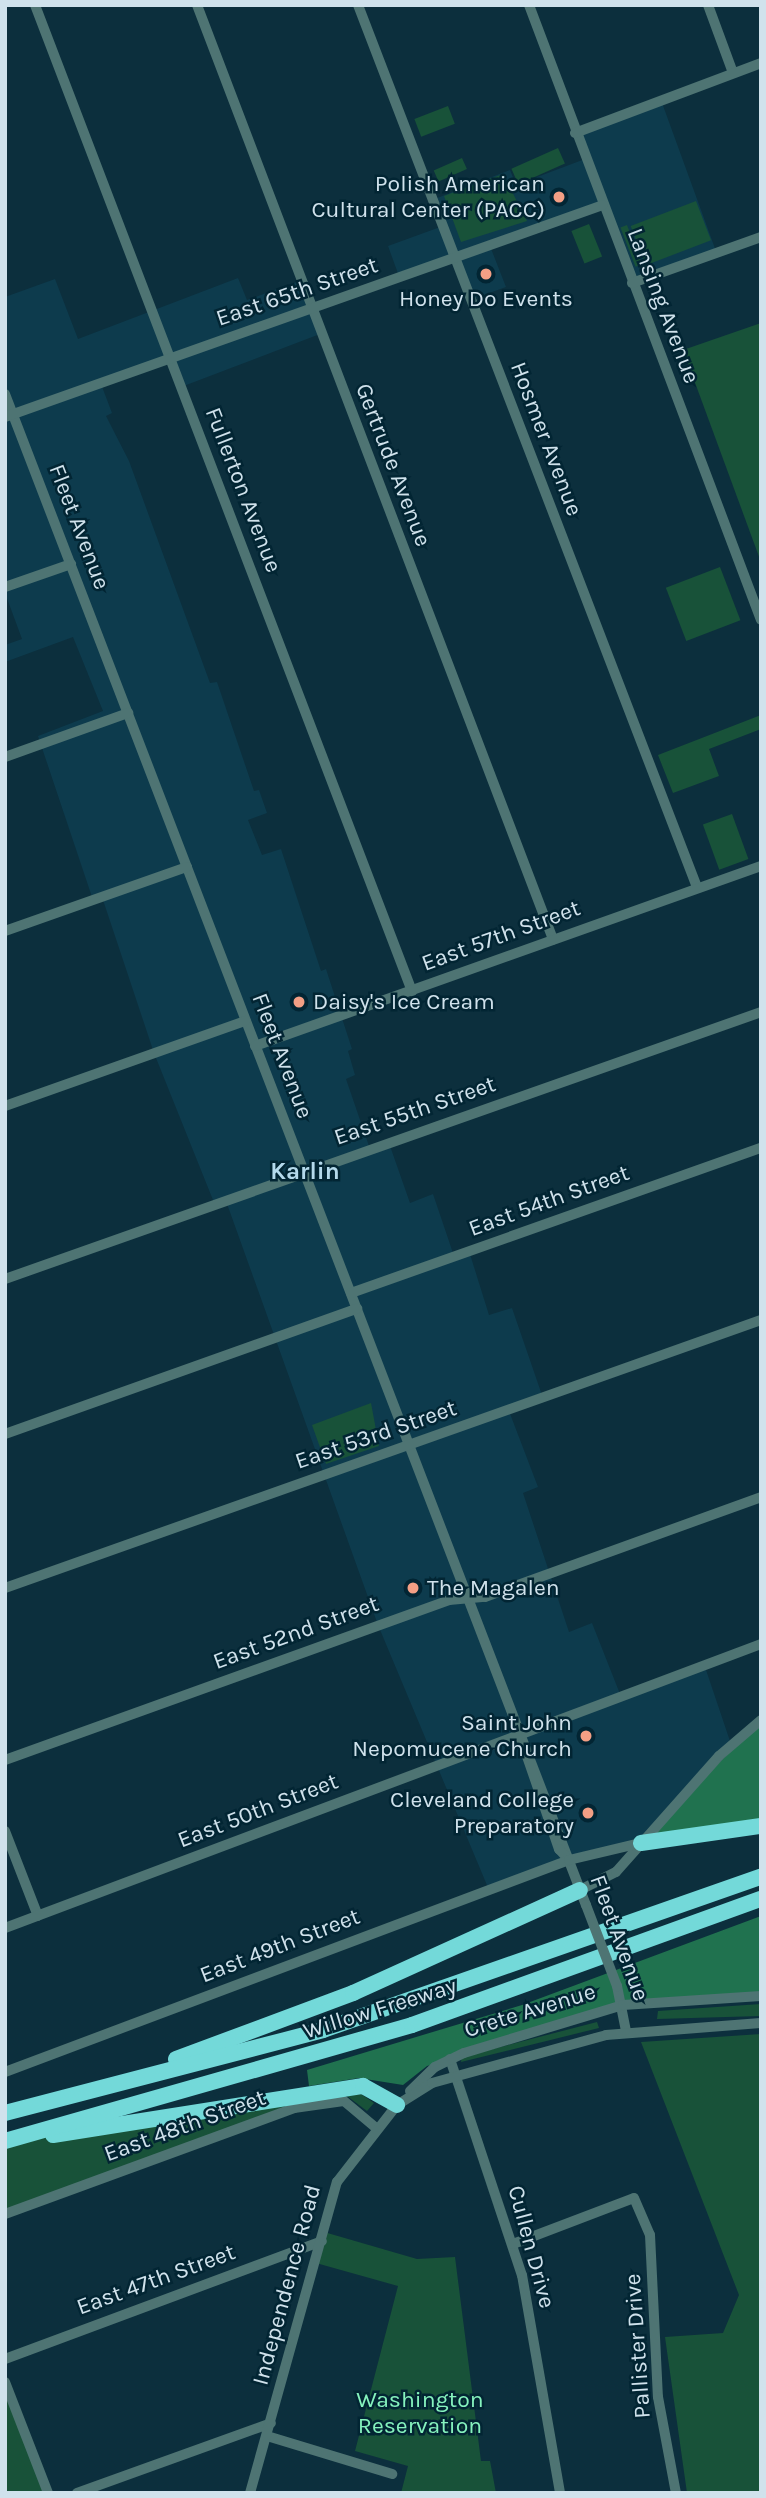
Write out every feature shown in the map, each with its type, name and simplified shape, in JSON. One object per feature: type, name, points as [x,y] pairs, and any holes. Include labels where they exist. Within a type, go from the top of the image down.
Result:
[{"type":"highway","points":[[641,1843],[761,1826]]},
{"type":"highway","name":"Willow Freeway","points":[[5,2113],[335,2026],[761,1877]]},
{"type":"highway","points":[[96,2089],[353,1993],[583,1897]]},
{"type":"highway","name":"Willow Freeway","points":[[5,2142],[412,2025],[761,1899]]},
{"type":"highway","points":[[5,2142],[363,2087],[397,2105]]},
{"type":"street","name":"Fullerton Avenue","points":[[35,5],[412,991]]},
{"type":"street","name":"Gertrude Avenue","points":[[197,5],[553,939]]},
{"type":"street","name":"Hosmer Avenue","points":[[358,5],[698,887]]},
{"type":"street","name":"Lansing Avenue","points":[[529,5],[575,133],[761,620]]},
{"type":"street","points":[[708,5],[733,73]]},
{"type":"street","points":[[575,133],[761,63]]},
{"type":"street","name":"East 65th Street","points":[[9,415],[603,205]]},
{"type":"street","points":[[632,283],[761,237]]},
{"type":"street","name":"Fleet Avenue","points":[[5,394],[9,415],[71,564],[520,1733],[559,1849],[569,1860],[617,1986],[623,2005],[626,2031]]},
{"type":"street","points":[[5,587],[71,564]]},
{"type":"street","points":[[5,757],[128,713]]},
{"type":"street","name":"East 57th Street","points":[[255,1046],[761,866]]},
{"type":"street","points":[[5,931],[187,867]]},
{"type":"street","name":"East 55th Street","points":[[5,1279],[761,1012]]},
{"type":"street","points":[[5,1106],[245,1021]]},
{"type":"street","name":"East 54th Street","points":[[351,1293],[761,1148]]},
{"type":"street","points":[[5,1434],[357,1309]]},
{"type":"street","name":"East 53rd Street","points":[[5,1588],[761,1320]]},
{"type":"street","name":"East 52nd Street","points":[[5,1760],[761,1497]]},
{"type":"street","name":"East 50th Street","points":[[5,1928],[761,1644]]},
{"type":"street","points":[[583,1897],[616,1872],[719,1756],[761,1720]]},
{"type":"street","points":[[5,1831],[38,1916]]},
{"type":"street","points":[[569,1860],[641,1843]]},
{"type":"street","name":"East 49th Street","points":[[5,2072],[569,1860]]},
{"type":"street","name":"Crete Avenue","points":[[450,2059],[623,2005],[761,1996]]},
{"type":"street","name":"Crete Avenue","points":[[456,2077],[626,2031],[761,2023]]},
{"type":"street","name":"Cullen Drive","points":[[450,2059],[513,2244],[560,2493]]},
{"type":"street","name":"Independence Road","points":[[250,2493],[337,2182],[375,2127],[450,2059]]},
{"type":"street","name":"Independence Road","points":[[397,2105],[456,2077]]},
{"type":"street","name":"East 48th Street","points":[[5,2214],[294,2108],[344,2101],[375,2127]]},
{"type":"street","name":"Pallister Drive","points":[[513,2244],[634,2199],[650,2235],[658,2397],[676,2493]]},
{"type":"street","name":"East 47th Street","points":[[5,2358],[322,2241]]},
{"type":"street","points":[[5,2382],[48,2493]]},
{"type":"street","points":[[77,2493],[271,2423]]},
{"type":"street","points":[[267,2436],[392,2474]]},
{"type":"shaded area","points":[[661,100],[717,254],[632,283],[603,206],[490,246],[506,287],[470,300],[455,258],[400,279],[388,246],[443,226],[432,200],[510,170],[516,185],[585,159],[575,133]]},
{"type":"shaded area","points":[[238,278],[247,300],[302,280],[320,334],[181,387],[170,359],[101,384],[112,413],[106,416],[129,461],[210,683],[217,682],[254,791],[259,790],[267,813],[248,820],[262,855],[281,849],[321,971],[326,969],[352,1049],[348,1051],[355,1075],[346,1079],[370,1149],[389,1143],[410,1203],[433,1194],[454,1256],[469,1251],[489,1315],[512,1308],[543,1398],[509,1411],[538,1487],[523,1493],[569,1632],[592,1623],[620,1694],[704,1664],[731,1744],[666,1837],[586,1851],[489,1890],[378,1625],[226,1201],[215,1205],[154,1053],[102,897],[93,900],[38,736],[103,711],[73,637],[5,662],[5,645],[22,639],[5,593],[5,297],[55,279],[78,339]]},
{"type":"green space","points":[[448,106],[455,124],[421,137],[414,119]]},
{"type":"green space","points":[[558,148],[565,164],[518,184],[511,169]]},
{"type":"green space","points":[[462,158],[467,169],[439,182],[434,171]]},
{"type":"green space","points":[[503,174],[527,221],[461,242],[444,196]]},
{"type":"green space","points":[[696,201],[711,240],[646,265],[631,226]]},
{"type":"green space","points":[[589,224],[602,256],[584,264],[571,231]]},
{"type":"green space","points":[[627,225],[642,264],[636,267],[620,228]]},
{"type":"green space","points":[[761,323],[761,562],[683,350]]},
{"type":"green space","points":[[720,567],[740,620],[686,641],[666,588]]},
{"type":"green space","points":[[761,715],[761,729],[709,749],[719,776],[673,793],[658,755]]},
{"type":"green space","points":[[732,814],[748,859],[719,870],[703,825]]},
{"type":"green space","points":[[371,1403],[379,1446],[326,1464],[312,1425]]},
{"type":"green space","points":[[761,1720],[761,1826],[641,1843]]},
{"type":"green space","points":[[761,1916],[761,1996],[642,2003],[427,2066],[403,2085],[359,2078],[309,2086],[307,2070],[522,2005]]},
{"type":"green space","points":[[761,2004],[761,2016],[657,2019],[658,2011]]},
{"type":"green space","points":[[597,2022],[599,2028],[461,2062],[462,2057]]},
{"type":"green space","points":[[761,2034],[761,2493],[687,2493],[665,2337],[723,2333],[739,2295],[641,2042]]},
{"type":"green space","points":[[361,2094],[374,2103],[367,2111],[347,2096]]},
{"type":"green space","points":[[252,2101],[294,2108],[5,2214],[5,2143]]},
{"type":"green space","name":"Washington Reservation","points":[[324,2232],[417,2259],[455,2257],[481,2461],[490,2461],[496,2493],[401,2493],[408,2466],[355,2451],[398,2286],[316,2263]]},
{"type":"green space","points":[[5,2382],[48,2493],[5,2493]]},
{"type":"place","name":"Polish American Cultural Center (PACC)","points":[[559,197]]},
{"type":"place","name":"Honey Do Events","points":[[486,274]]},
{"type":"place","name":"Daisy's Ice Cream","points":[[299,1002]]},
{"type":"place","name":"The Magalen","points":[[413,1588]]},
{"type":"place","name":"Saint John Nepomucene Church","points":[[586,1736]]},
{"type":"place","name":"Cleveland College Preparatory","points":[[588,1813]]},
{"type":"district","name":"Karlin","points":[[305,1172]]}]
